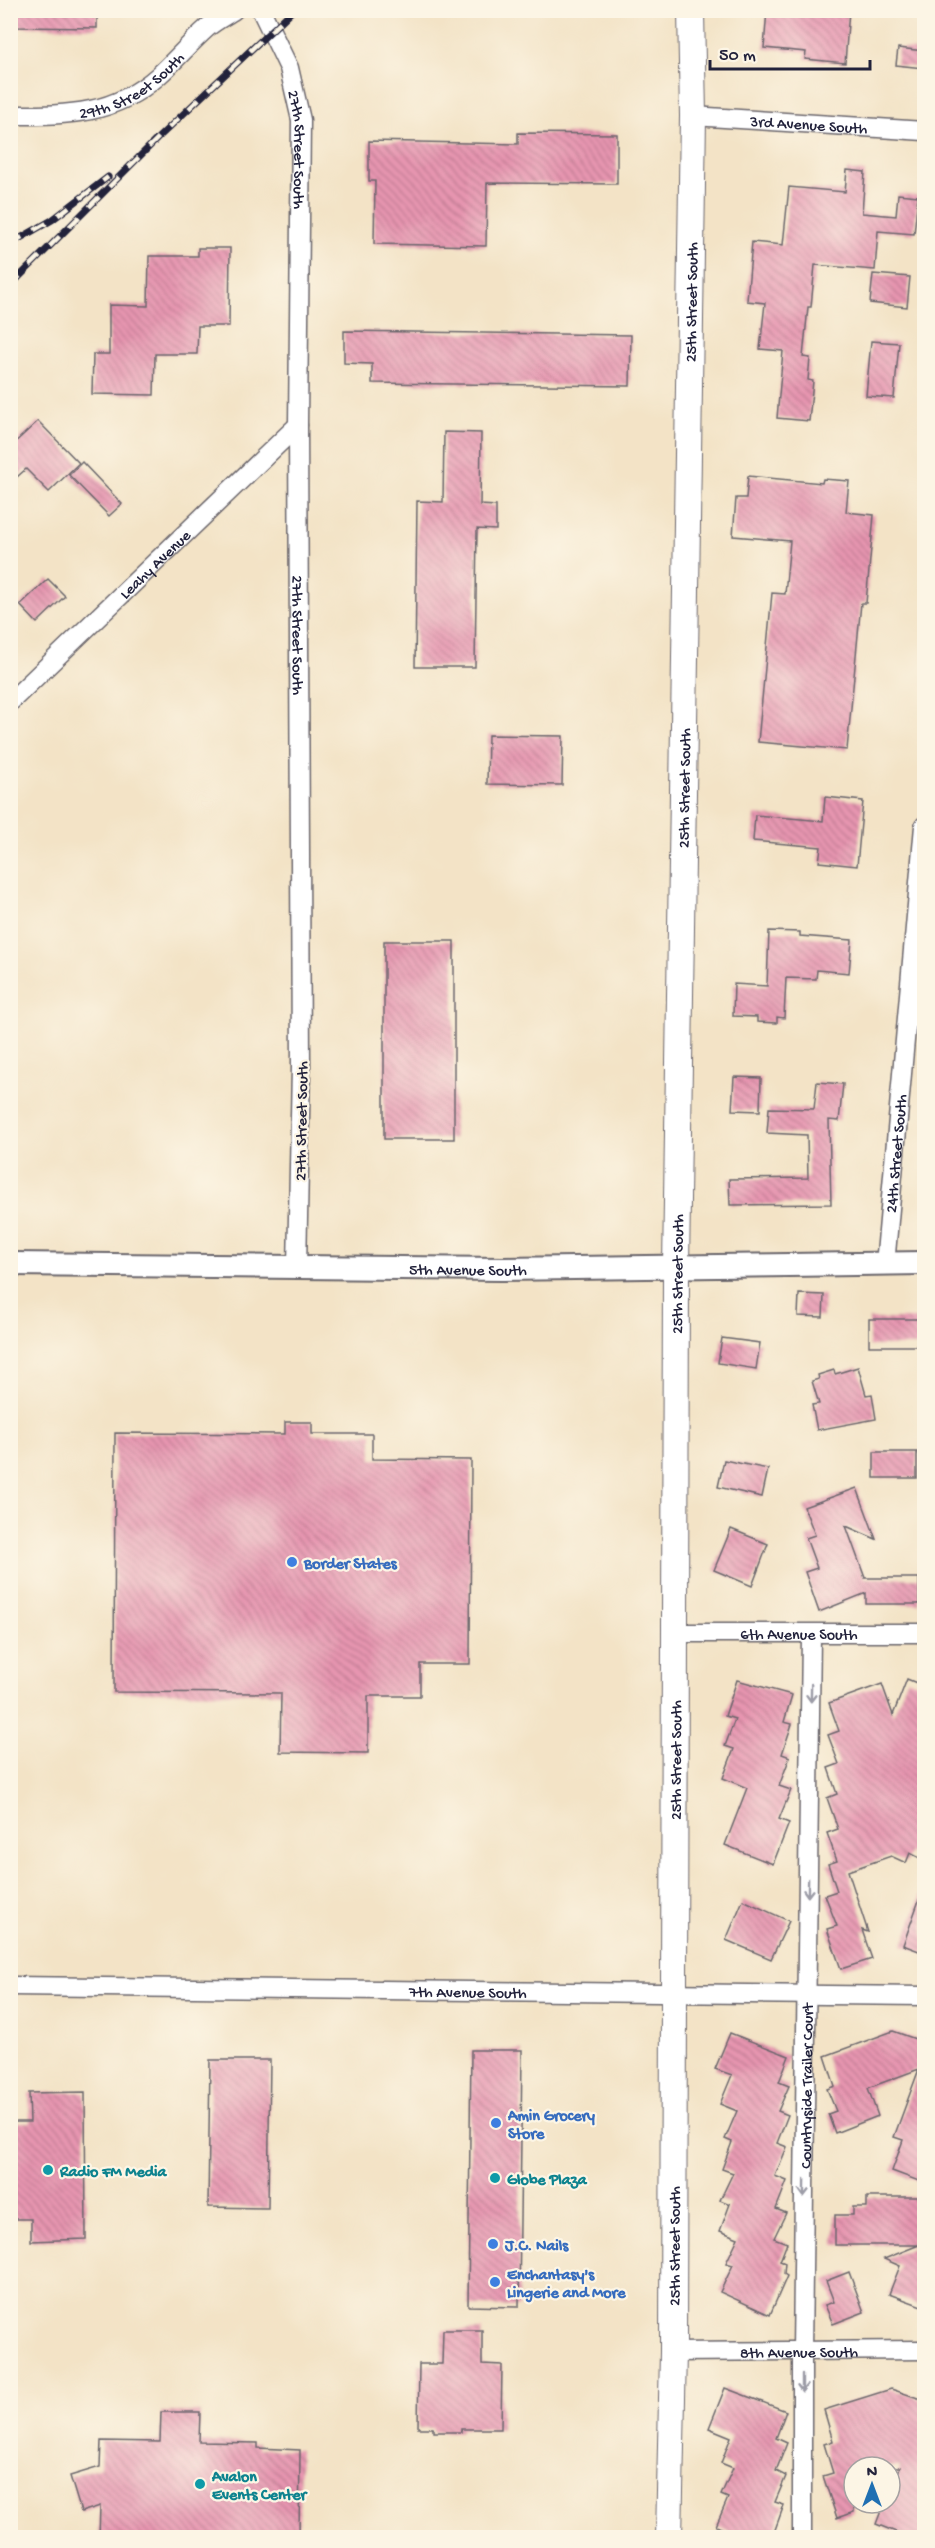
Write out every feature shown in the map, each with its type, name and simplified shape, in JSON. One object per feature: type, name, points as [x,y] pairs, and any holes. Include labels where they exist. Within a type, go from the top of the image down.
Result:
[{"type":"main road","name":"25th Street South","points":[[669,2538],[673,2352],[676,1267],[693,116],[691,10]]},
{"type":"street","name":"29th Street South","points":[[10,115],[59,115],[96,111],[129,97],[157,77],[208,26],[234,10]]},
{"type":"street","name":"27th Street South","points":[[261,10],[289,68],[301,120],[298,425],[302,849],[297,1267]]},
{"type":"street","name":"3rd Avenue South","points":[[693,116],[924,131]]},
{"type":"street","name":"Leahy Avenue","points":[[10,702],[298,425]]},
{"type":"street","name":"24th Street South","points":[[885,1265],[924,826]]},
{"type":"street","name":"5th Avenue South","points":[[10,1264],[503,1269],[924,1263]]},
{"type":"street","name":"6th Avenue South","points":[[675,1633],[811,1635],[924,1633]]},
{"type":"street","name":"Countryside Trailer Court","points":[[802,2538],[802,2351],[811,1635]]},
{"type":"street","name":"7th Avenue South","points":[[10,1986],[924,1996]]},
{"type":"street","name":"8th Avenue South","points":[[673,2352],[924,2350]]},
{"type":"building","points":[[16,10],[97,10],[97,28],[15,27]]},
{"type":"building","points":[[767,10],[849,10],[845,63],[805,59],[806,52],[764,48]]},
{"type":"building","points":[[898,48],[924,51],[923,68],[896,65]]},
{"type":"building","points":[[518,133],[617,134],[617,184],[487,183],[486,246],[374,244],[375,181],[369,181],[369,141],[518,144]]},
{"type":"building","points":[[847,170],[865,172],[862,213],[896,216],[898,194],[918,196],[914,234],[878,231],[875,270],[815,265],[803,357],[810,358],[808,380],[813,381],[809,421],[777,418],[783,351],[760,349],[765,303],[747,301],[752,242],[783,245],[789,187],[845,192]]},
{"type":"building","points":[[198,248],[230,248],[229,326],[198,326],[197,354],[155,354],[154,395],[92,394],[93,354],[109,354],[109,305],[148,306],[149,256],[198,256]]},
{"type":"building","points":[[873,274],[910,277],[907,307],[870,303]]},
{"type":"building","points":[[344,331],[631,335],[630,386],[372,383],[372,364],[344,363]]},
{"type":"building","points":[[871,341],[899,343],[894,398],[866,396]]},
{"type":"building","points":[[38,421],[79,463],[49,492],[26,469],[10,483],[10,447]]},
{"type":"building","points":[[444,432],[481,433],[480,505],[496,506],[496,530],[477,529],[475,667],[415,667],[417,501],[443,502]]},
{"type":"building","points":[[82,462],[122,504],[109,516],[69,475]]},
{"type":"building","points":[[748,476],[822,483],[823,479],[849,481],[846,512],[874,515],[866,603],[861,603],[847,750],[758,742],[772,593],[785,594],[790,541],[733,536],[736,498],[746,498]]},
{"type":"building","points":[[48,579],[65,596],[37,623],[20,605]]},
{"type":"building","points":[[488,735],[563,736],[562,785],[487,784]]},
{"type":"building","points":[[825,797],[863,801],[857,866],[819,862],[821,847],[753,841],[755,815],[823,821]]},
{"type":"building","points":[[769,931],[800,932],[800,936],[852,940],[849,973],[817,970],[816,979],[786,978],[784,1018],[777,1017],[777,1023],[757,1022],[757,1017],[733,1016],[734,984],[767,986]]},
{"type":"building","points":[[384,941],[454,941],[454,1139],[384,1139]]},
{"type":"building","points":[[734,1077],[761,1078],[760,1111],[732,1110]]},
{"type":"building","points":[[817,1082],[843,1084],[839,1121],[829,1120],[831,1204],[730,1205],[729,1179],[808,1178],[807,1135],[767,1133],[769,1108],[814,1109]]},
{"type":"building","points":[[799,1294],[824,1295],[823,1317],[798,1316]]},
{"type":"building","points":[[869,1319],[921,1319],[921,1346],[869,1346]]},
{"type":"building","points":[[722,1338],[760,1343],[756,1369],[718,1363]]},
{"type":"building","points":[[858,1367],[866,1395],[872,1394],[876,1419],[817,1430],[812,1405],[819,1404],[812,1381],[819,1379],[818,1375],[834,1370],[835,1374]]},
{"type":"building","name":"Border States","points":[[285,1422],[312,1422],[312,1434],[372,1434],[372,1459],[471,1460],[470,1664],[420,1664],[420,1696],[368,1696],[368,1753],[280,1752],[281,1693],[114,1692],[115,1433],[285,1434]]},
{"type":"building","points":[[874,1452],[917,1452],[917,1478],[874,1478]]},
{"type":"building","points":[[724,1460],[768,1469],[762,1497],[718,1487]]},
{"type":"building","points":[[857,1488],[876,1539],[846,1526],[865,1578],[919,1578],[919,1604],[866,1604],[866,1593],[819,1612],[805,1572],[817,1568],[806,1538],[815,1535],[804,1507]]},
{"type":"building","points":[[731,1529],[768,1544],[752,1586],[714,1570]]},
{"type":"building","points":[[907,1679],[924,1686],[924,1860],[910,1853],[906,1863],[891,1856],[848,1871],[868,1932],[862,1930],[872,1959],[841,1969],[827,1929],[837,1926],[825,1895],[837,1891],[828,1864],[837,1861],[827,1833],[838,1829],[827,1798],[837,1794],[828,1768],[839,1764],[828,1735],[839,1731],[829,1703],[882,1684],[893,1715]]},
{"type":"building","points":[[737,1680],[792,1695],[784,1722],[792,1724],[782,1754],[790,1757],[779,1786],[791,1790],[779,1819],[789,1823],[773,1864],[725,1845],[747,1788],[723,1778],[734,1749],[725,1746],[735,1719],[725,1716]]},
{"type":"building","points":[[922,1892],[924,1892],[924,1953],[903,1945]]},
{"type":"building","points":[[743,1900],[789,1921],[771,1959],[726,1940]]},
{"type":"building","points":[[893,2031],[924,2042],[924,2183],[892,2171],[903,2140],[894,2137],[919,2069],[868,2088],[878,2116],[835,2133],[828,2114],[836,2111],[827,2089],[835,2086],[825,2056]]},
{"type":"building","points":[[730,2033],[789,2056],[779,2082],[789,2086],[778,2111],[788,2115],[777,2143],[787,2147],[775,2176],[787,2181],[776,2209],[786,2213],[774,2238],[787,2243],[780,2261],[785,2263],[784,2274],[787,2276],[770,2315],[720,2292],[733,2265],[726,2263],[738,2238],[720,2231],[730,2204],[720,2200],[733,2173],[722,2169],[732,2142],[725,2139],[737,2111],[720,2104],[732,2075],[715,2069]]},
{"type":"building","name":"Globe Plaza","points":[[471,2050],[522,2050],[519,2307],[468,2306]]},
{"type":"building","points":[[210,2060],[270,2060],[268,2208],[208,2207]]},
{"type":"building","name":"Radio FM Media","points":[[85,2092],[86,2239],[31,2241],[31,2219],[10,2219],[10,2122],[30,2122],[29,2093]]},
{"type":"building","points":[[867,2197],[924,2197],[924,2307],[889,2294],[900,2266],[884,2259],[919,2245],[835,2245],[835,2215],[853,2215],[853,2207],[867,2207]]},
{"type":"building","points":[[849,2272],[864,2312],[833,2324],[825,2305],[834,2302],[826,2281]]},
{"type":"building","points":[[443,2330],[482,2330],[482,2364],[502,2365],[501,2429],[433,2432],[433,2428],[418,2428],[419,2364],[442,2364]]},
{"type":"building","points":[[725,2388],[786,2411],[776,2438],[787,2443],[776,2471],[786,2476],[775,2502],[784,2505],[772,2538],[746,2538],[716,2526],[728,2498],[721,2495],[733,2468],[721,2463],[731,2437],[709,2428]]},
{"type":"building","points":[[891,2389],[924,2400],[924,2538],[911,2538],[876,2524],[879,2515],[902,2515],[902,2455],[842,2455],[842,2515],[846,2515],[837,2518],[823,2476],[833,2473],[824,2444],[833,2441],[824,2410]]},
{"type":"building","name":"Avalon Events Center","points":[[161,2412],[200,2412],[199,2442],[258,2443],[258,2448],[300,2450],[299,2538],[99,2538],[100,2506],[81,2512],[70,2476],[100,2467],[101,2441],[160,2442]]},
{"type":"railway","points":[[10,286],[160,136],[293,10]]},
{"type":"railway","points":[[10,244],[52,220],[108,177]]},
{"type":"place","name":"Border States","points":[[292,1562]]},
{"type":"place","name":"Amin Grocery Store","points":[[496,2123]]},
{"type":"place","name":"Radio FM Media","points":[[48,2170]]},
{"type":"place","name":"Globe Plaza","points":[[495,2178]]},
{"type":"place","name":"J.C. Nails","points":[[493,2244]]},
{"type":"place","name":"Enchantasy's Lingerie and More","points":[[495,2282]]},
{"type":"place","name":"Avalon Events Center","points":[[200,2484]]}]
